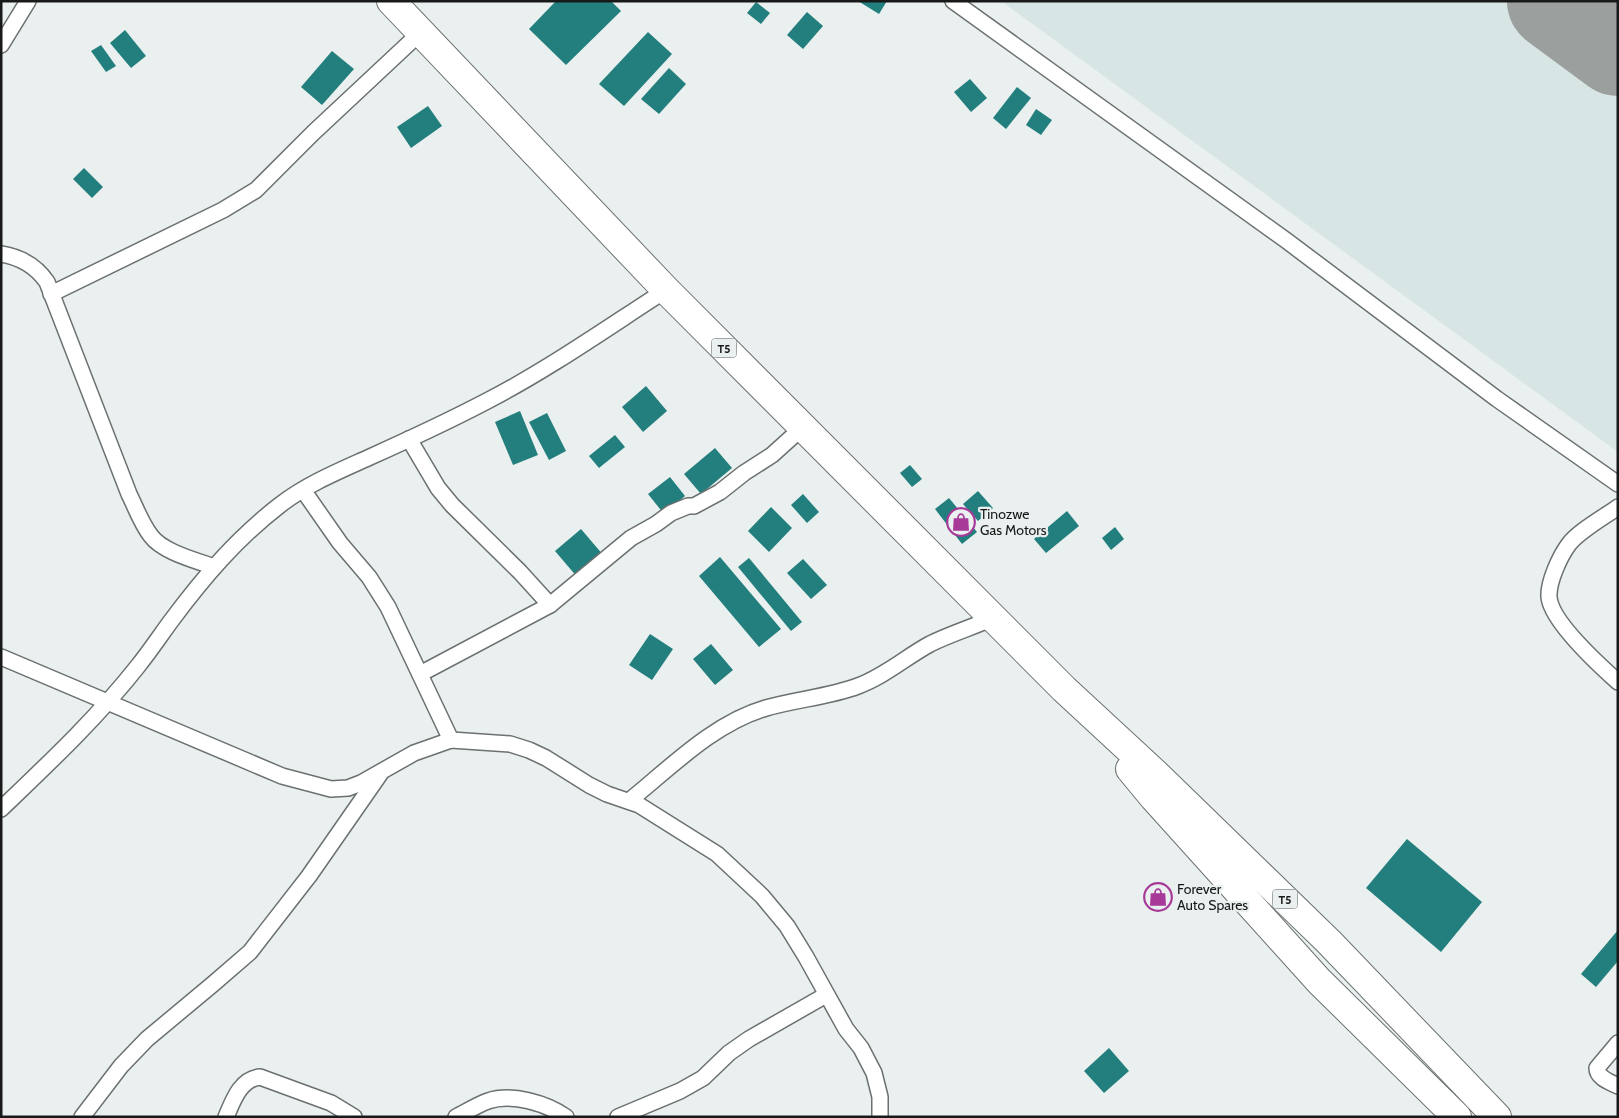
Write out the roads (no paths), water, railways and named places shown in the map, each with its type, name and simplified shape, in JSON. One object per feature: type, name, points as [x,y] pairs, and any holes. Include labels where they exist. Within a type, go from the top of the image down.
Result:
[{"type":"highway","name":"T5","points":[[391,1],[666,290],[1064,689],[1164,781],[1329,942],[1496,1117]]},
{"type":"highway","name":"T5","points":[[1064,689],[1154,798],[1319,981],[1457,1117]]},
{"type":"street","points":[[1,45],[28,1]]},
{"type":"street","points":[[953,1],[1287,241],[1497,399],[1618,484]]},
{"type":"street","points":[[52,294],[198,222],[256,190],[341,106],[421,32]]},
{"type":"street","points":[[1,254],[26,261],[47,282],[102,427],[144,525],[151,536],[166,548],[214,568]]},
{"type":"street","points":[[1,809],[80,732],[108,701],[138,666],[172,619],[214,568],[251,528],[312,484],[410,439],[488,400],[548,366],[666,290]]},
{"type":"street","points":[[420,674],[550,605],[631,538],[671,513],[688,506],[694,506],[720,492],[744,473],[772,455],[803,427]]},
{"type":"street","points":[[410,439],[438,488],[452,505],[520,572],[550,605]]},
{"type":"street","points":[[303,490],[340,543],[377,589],[388,607],[451,740]]},
{"type":"street","points":[[1618,507],[1569,544],[1554,572],[1549,598],[1553,611],[1562,624],[1583,648],[1618,682]]},
{"type":"street","points":[[629,801],[705,740],[741,718],[766,708],[858,686],[878,677],[931,644],[993,618]]},
{"type":"street","points":[[1,657],[282,776],[305,783],[330,789],[348,788],[361,783],[414,753],[451,740],[510,744],[529,750],[606,794],[629,801],[662,818],[717,854],[762,896],[787,926],[846,1029],[861,1048],[874,1073],[880,1096],[880,1117]]},
{"type":"street","points":[[82,1117],[121,1066],[147,1039],[250,952],[309,876],[382,770]]},
{"type":"street","points":[[618,1117],[680,1091],[703,1078],[730,1053],[749,1039],[826,995]]},
{"type":"street","points":[[1618,1042],[1597,1068],[1599,1076],[1618,1086]]},
{"type":"street","points":[[226,1117],[242,1086],[252,1078],[260,1077],[331,1103],[354,1117]]},
{"type":"street","points":[[456,1117],[487,1101],[502,1098],[546,1106],[566,1117]]},
{"type":"place","name":"Tinozwe Gas Motors","points":[[961,522]]},
{"type":"place","name":"Forever Auto Spares","points":[[1158,897]]}]
